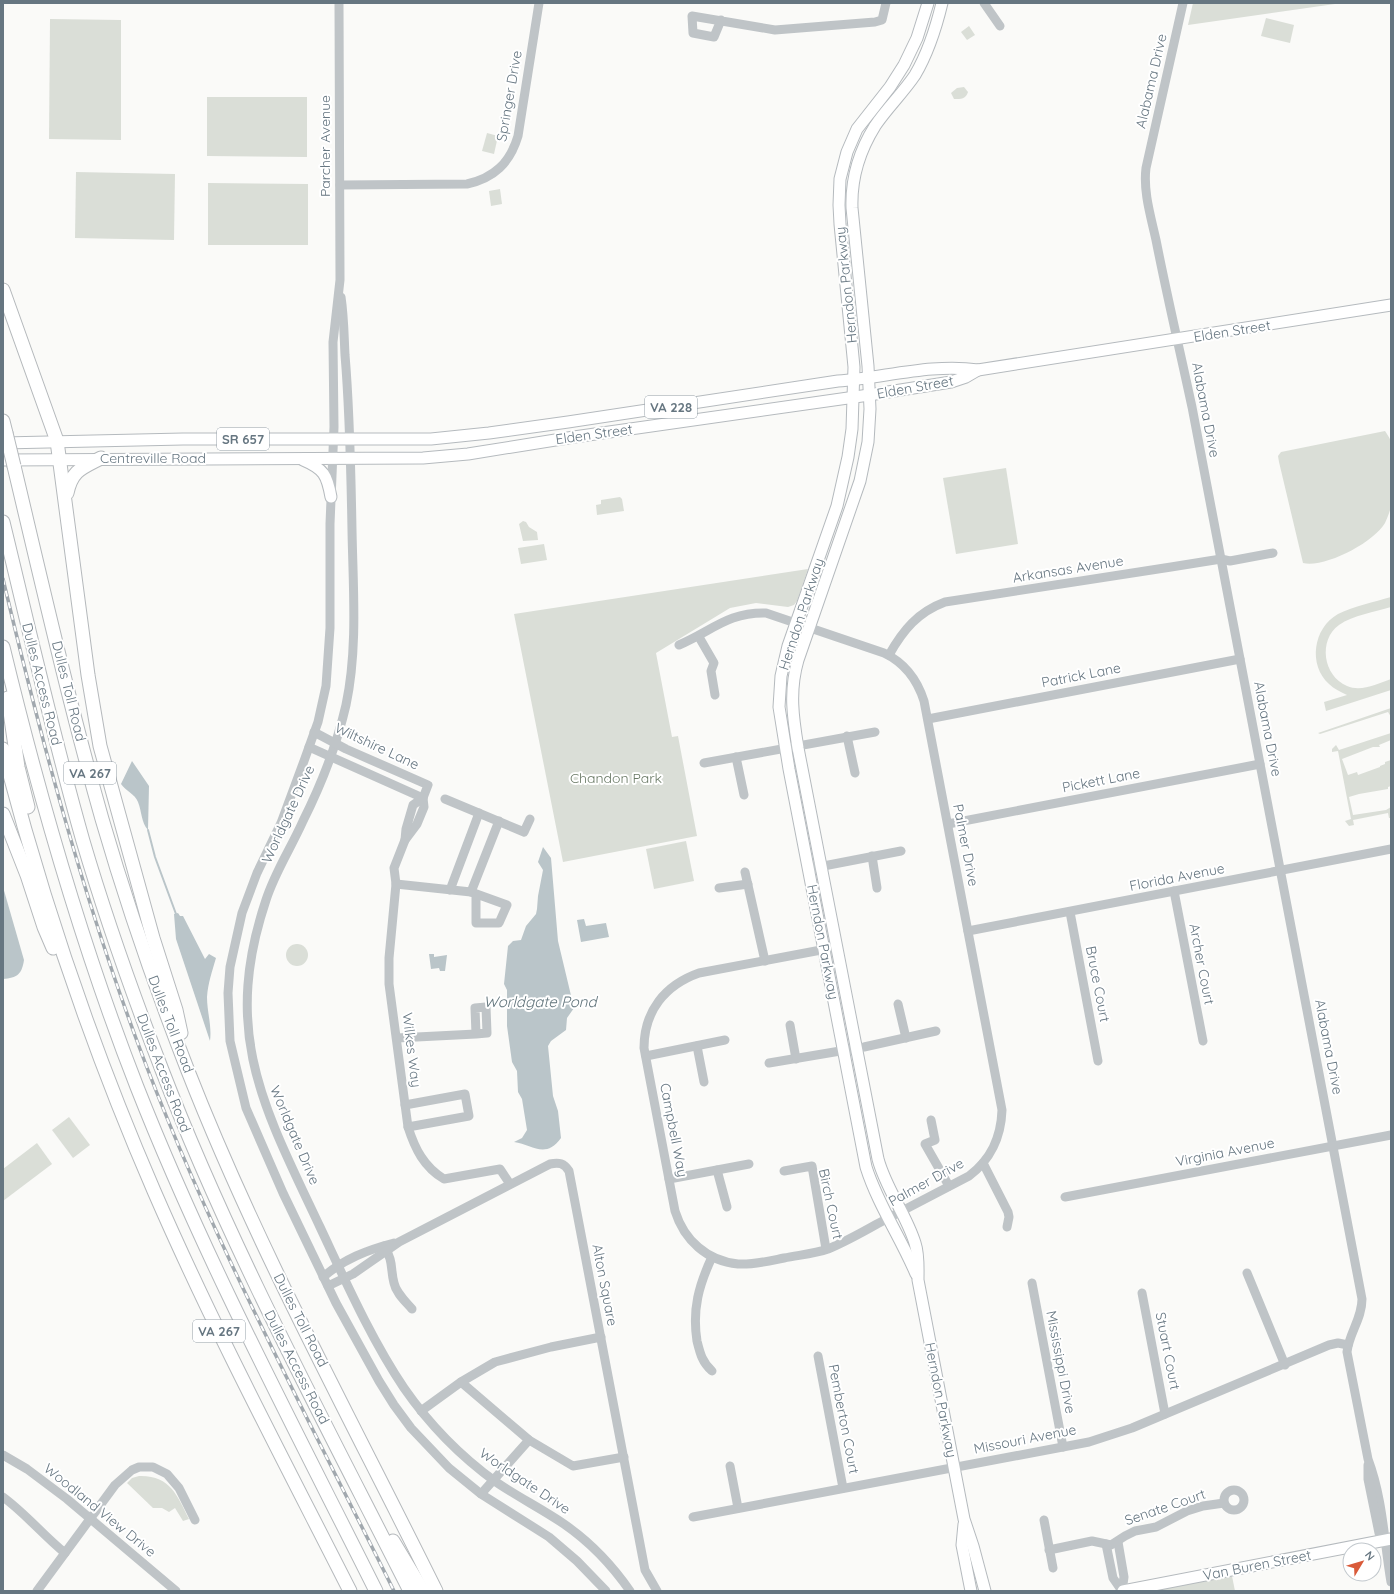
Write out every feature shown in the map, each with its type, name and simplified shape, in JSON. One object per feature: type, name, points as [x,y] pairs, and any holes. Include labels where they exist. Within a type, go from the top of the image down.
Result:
[{"type":"highway","points":[[3,290],[57,441],[61,459],[88,675],[100,746],[153,938],[176,1010],[189,1072]]},
{"type":"highway","name":"Dulles Toll Road","points":[[4,433],[8,463],[100,812],[142,946],[189,1072],[219,1146],[263,1244],[436,1591]]},
{"type":"highway","points":[[66,501],[69,482],[73,475],[101,458]]},
{"type":"highway","name":"Dulles Access Road","points":[[3,522],[72,803],[99,893],[140,1013],[169,1090],[211,1189],[264,1300],[410,1591]]},
{"type":"highway","name":"Dulles Access Road","points":[[3,647],[27,745],[62,868],[97,977],[138,1089],[180,1189],[228,1293],[376,1591]]},
{"type":"highway","points":[[3,671],[18,767],[28,808],[37,872]]},
{"type":"highway","name":"VA 267","points":[[3,749],[37,872],[83,1013],[143,1165],[183,1256],[221,1336],[350,1591]]},
{"type":"highway","points":[[3,814],[27,875],[44,927],[83,1013]]},
{"type":"highway","points":[[340,1453],[366,1491],[422,1591]]},
{"type":"main road","name":"Herndon Parkway","points":[[928,3],[917,38],[904,65],[890,87],[857,129],[847,152],[841,174],[839,212],[854,362],[854,398],[850,443],[841,491],[783,664],[779,707],[785,747],[866,1167],[875,1191],[907,1252],[918,1280],[964,1519],[986,1591]]},
{"type":"main road","name":"Herndon Parkway","points":[[918,1280],[918,1257],[916,1244],[886,1184],[880,1167],[821,866],[791,702],[795,669],[864,466],[869,428],[869,379],[853,222],[853,183],[860,158],[876,126],[900,96],[921,62],[931,39],[942,3]]},
{"type":"main road","name":"Elden Street","points":[[350,438],[431,438],[487,434],[838,381],[869,379],[959,367],[978,370],[1177,340],[1391,305]]},
{"type":"main road","name":"Elden Street","points":[[351,458],[430,458],[490,450],[680,421],[854,398],[951,382],[966,377],[978,370]]},
{"type":"main road","name":"Centreville Road","points":[[4,433],[57,441],[350,438]]},
{"type":"main road","name":"Centreville Road","points":[[8,463],[101,458],[351,458]]},
{"type":"main road","points":[[298,459],[314,465],[322,471],[329,483],[331,497]]},
{"type":"main road","name":"Herndon Parkway","points":[[964,1519],[962,1545],[971,1591]]},
{"type":"main road","name":"Van Buren Street","points":[[1122,1591],[1387,1539]]},
{"type":"street","name":"Parcher Avenue","points":[[339,3],[340,288],[344,319],[350,438]]},
{"type":"street","name":"Springer Drive","points":[[340,185],[467,184],[483,180],[502,167],[512,152],[518,136],[539,3]]},
{"type":"street","points":[[721,20],[775,30],[875,22],[882,20],[886,3]]},
{"type":"street","points":[[984,3],[1000,26]]},
{"type":"street","name":"Alabama Drive","points":[[1183,3],[1145,176],[1146,192],[1192,407],[1362,1299],[1360,1317],[1348,1345],[1347,1352],[1368,1459],[1368,1479],[1379,1533],[1387,1539],[1391,1582]]},
{"type":"street","name":"Parcher Avenue","points":[[334,438],[333,342],[340,288]]},
{"type":"street","name":"Worldgate Drive","points":[[334,438],[330,524],[330,628],[326,686],[321,712],[309,747],[281,822],[257,873],[242,913],[230,967],[228,1019],[234,1064],[246,1108],[283,1193],[323,1277],[379,1382],[394,1405],[411,1428],[439,1457],[481,1494],[549,1537],[577,1561],[606,1591]]},
{"type":"street","name":"Worldgate Drive","points":[[350,438],[353,625],[352,668],[344,714],[335,743],[304,820],[277,871],[266,898],[254,944],[247,1000],[250,1048],[260,1092],[279,1140],[344,1278],[389,1363],[421,1411],[455,1448],[493,1480],[576,1533],[604,1559],[630,1591]]},
{"type":"street","name":"Arkansas Avenue","points":[[889,656],[899,638],[914,620],[929,610],[946,602],[1221,560],[1230,561],[1273,553]]},
{"type":"street","name":"Palmer Drive","points":[[679,645],[699,637],[722,622],[744,614],[766,612],[889,656],[902,665],[916,682],[923,697],[1002,1110],[1000,1133],[991,1154],[983,1164],[969,1176],[889,1218]]},
{"type":"street","points":[[699,637],[714,663],[710,671],[715,695]]},
{"type":"street","name":"Patrick Lane","points":[[928,719],[1240,659]]},
{"type":"street","name":"Wiltshire Lane","points":[[314,732],[428,785]]},
{"type":"street","points":[[704,763],[785,747],[875,732]]},
{"type":"street","points":[[847,736],[855,773]]},
{"type":"street","name":"Wiltshire Lane","points":[[309,747],[423,798]]},
{"type":"street","points":[[736,757],[744,794]]},
{"type":"street","name":"Pickett Lane","points":[[948,824],[1260,764]]},
{"type":"street","name":"Wilkes Way","points":[[428,785],[423,798],[424,807],[417,824],[405,840],[394,868],[396,884],[389,958],[389,984],[408,1128],[413,1145],[422,1159],[444,1179],[500,1169],[510,1184]]},
{"type":"street","points":[[445,799],[524,832],[530,819]]},
{"type":"street","points":[[450,890],[479,813]]},
{"type":"street","points":[[396,884],[473,893],[499,821]]},
{"type":"street","name":"Florida Avenue","points":[[968,931],[1391,849]]},
{"type":"street","points":[[808,868],[901,851]]},
{"type":"street","points":[[872,856],[877,888]]},
{"type":"street","points":[[745,872],[765,960]]},
{"type":"street","points":[[719,888],[748,884]]},
{"type":"street","name":"Archer Court","points":[[1174,891],[1203,1041]]},
{"type":"street","name":"Bruce Court","points":[[1070,912],[1098,1061]]},
{"type":"street","name":"Campbell Way","points":[[837,947],[699,973],[678,982],[669,989],[661,997],[649,1016],[644,1036],[646,1056],[675,1211],[683,1230],[698,1248],[712,1257],[728,1263],[752,1264],[826,1249],[889,1218]]},
{"type":"street","points":[[898,1004],[906,1038]]},
{"type":"street","points":[[790,1025],[796,1059]]},
{"type":"street","points":[[769,1063],[844,1051],[936,1031]]},
{"type":"street","points":[[397,1038],[476,1034]]},
{"type":"street","points":[[646,1056],[725,1040]]},
{"type":"street","points":[[697,1046],[704,1082]]},
{"type":"street","points":[[405,1105],[465,1094],[469,1116],[408,1128]]},
{"type":"street","points":[[931,1120],[935,1140],[925,1144],[949,1186]]},
{"type":"street","name":"Virginia Avenue","points":[[1065,1197],[1391,1135]]},
{"type":"street","name":"Alton Square","points":[[328,1286],[344,1278],[386,1248],[510,1184],[557,1162],[565,1165],[569,1171],[645,1570],[657,1591]]},
{"type":"street","points":[[669,1179],[749,1164]]},
{"type":"street","points":[[983,1164],[1010,1217],[1007,1227]]},
{"type":"street","name":"Birch Court","points":[[784,1171],[812,1166],[826,1249]]},
{"type":"street","points":[[717,1170],[727,1207]]},
{"type":"street","points":[[386,1248],[392,1263],[394,1283],[400,1295],[412,1309]]},
{"type":"street","name":"Alton Square","points":[[323,1277],[338,1265],[373,1249],[386,1248]]},
{"type":"street","points":[[712,1257],[698,1290],[694,1315],[700,1354],[706,1366],[712,1371]]},
{"type":"street","points":[[1247,1273],[1285,1365]]},
{"type":"street","name":"Mississippi Drive","points":[[1032,1282],[1063,1447]]},
{"type":"street","name":"Stuart Court","points":[[1142,1293],[1166,1414]]},
{"type":"street","points":[[421,1411],[461,1382],[494,1362],[551,1347],[601,1337]]},
{"type":"street","name":"Missouri Avenue","points":[[693,1517],[1063,1447],[1113,1435],[1285,1365],[1329,1345],[1338,1343],[1348,1345]]},
{"type":"street","name":"Pemberton Court","points":[[818,1356],[843,1488]]},
{"type":"street","points":[[461,1382],[529,1440],[573,1466],[624,1457]]},
{"type":"street","points":[[481,1494],[529,1440]]},
{"type":"street","name":"Woodland View Drive","points":[[3,1455],[27,1469],[90,1518],[176,1591]]},
{"type":"street","points":[[37,1591],[120,1478],[132,1470],[146,1466],[160,1470],[173,1480],[195,1520]]},
{"type":"street","points":[[730,1466],[738,1508]]},
{"type":"street","points":[[3,1497],[22,1511],[42,1534],[64,1553]]},
{"type":"street","name":"Senate Court","points":[[1049,1550],[1092,1541],[1111,1545],[1135,1531],[1156,1527],[1187,1511],[1203,1506],[1224,1503]]},
{"type":"street","points":[[1044,1520],[1053,1568]]},
{"type":"street","name":"Senate Court","points":[[1118,1542],[1124,1576],[1122,1591]]},
{"type":"street","points":[[1106,1544],[1113,1578],[1122,1591]]},
{"type":"green space","points":[[1193,3],[1342,3],[1188,25]]},
{"type":"green space","points":[[1266,18],[1294,25],[1290,43],[1261,36]]},
{"type":"green space","points":[[50,19],[121,20],[121,140],[49,139]]},
{"type":"green space","points":[[969,26],[975,35],[967,40],[961,32]]},
{"type":"green space","points":[[964,87],[968,92],[966,96],[961,99],[954,99],[951,93],[957,88]]},
{"type":"green space","points":[[207,97],[307,97],[307,157],[207,156]]},
{"type":"green space","points":[[487,133],[498,136],[494,154],[482,151]]},
{"type":"green space","points":[[76,172],[175,174],[174,240],[75,238]]},
{"type":"green space","points":[[208,183],[308,184],[308,245],[208,245]]},
{"type":"green space","points":[[500,189],[502,204],[491,206],[489,191]]},
{"type":"green space","points":[[1385,431],[1392,447],[1392,483],[1391,506],[1385,523],[1379,531],[1360,546],[1348,552],[1323,562],[1312,564],[1303,563],[1278,456],[1281,452]]},
{"type":"green space","points":[[1006,468],[1018,544],[956,554],[943,478]]},
{"type":"green space","points":[[620,497],[622,499],[624,511],[597,515],[596,505],[601,504],[601,500]]},
{"type":"green space","points":[[523,521],[537,532],[538,540],[523,541],[519,524]]},
{"type":"green space","points":[[544,544],[547,560],[521,564],[518,548]]},
{"type":"green space","name":"Chandon Park","points":[[808,569],[797,601],[794,605],[788,607],[756,603],[730,608],[656,653],[672,737],[678,736],[697,836],[563,862],[514,614]]},
{"type":"green space","points":[[1391,597],[1391,607],[1357,616],[1339,625],[1328,639],[1326,657],[1328,666],[1333,674],[1339,681],[1347,686],[1352,688],[1363,688],[1391,679],[1391,690],[1326,711],[1324,702],[1347,695],[1329,684],[1322,676],[1318,667],[1316,647],[1323,628],[1330,620],[1344,611]]},
{"type":"green space","points":[[1391,708],[1391,717],[1388,712],[1320,734],[1318,733]]},
{"type":"green space","points":[[1391,733],[1391,740],[1379,745],[1380,747],[1373,747],[1342,759],[1348,775],[1357,772],[1358,775],[1380,767],[1385,764],[1385,762],[1391,760],[1391,786],[1388,787],[1388,789],[1349,797],[1353,815],[1386,810],[1391,807],[1391,818],[1389,818],[1388,813],[1353,820],[1354,825],[1349,826],[1345,821],[1351,819],[1338,751],[1332,752],[1332,749],[1336,745],[1339,750]]},
{"type":"green space","points":[[686,841],[694,881],[654,889],[646,849]]},
{"type":"green space","points":[[297,944],[305,947],[308,955],[305,963],[297,966],[289,963],[286,955],[289,947]]},
{"type":"green space","points":[[69,1117],[90,1145],[73,1158],[52,1130]]},
{"type":"green space","points":[[37,1143],[52,1164],[3,1201],[3,1169]]},
{"type":"green space","points":[[139,1476],[158,1479],[171,1488],[189,1519],[183,1521],[175,1508],[169,1512],[162,1508],[153,1508],[127,1483],[132,1478]]},
{"type":"green space","points":[[1232,1576],[1235,1591],[1153,1591]]},
{"type":"water","points":[[132,761],[149,786],[148,830],[144,824],[137,799],[121,784]]},
{"type":"water","name":"Worldgate Pond","points":[[543,847],[551,858],[558,941],[574,1008],[567,1018],[566,1030],[551,1041],[548,1046],[553,1096],[558,1111],[561,1138],[555,1145],[549,1148],[538,1149],[514,1142],[522,1138],[527,1130],[522,1099],[518,1092],[517,1071],[512,1062],[507,1026],[507,990],[504,984],[508,946],[513,941],[521,940],[526,926],[536,914],[543,870],[538,862]]},
{"type":"water","points":[[3,887],[24,960],[22,969],[18,974],[12,978],[3,979]]},
{"type":"water","points":[[178,913],[180,916],[183,916],[205,959],[209,954],[216,958],[209,982],[207,997],[210,1041],[176,939],[174,914]]},
{"type":"water","points":[[584,919],[586,926],[606,923],[609,937],[581,942],[577,920]]},
{"type":"water","points":[[429,954],[434,954],[434,957],[447,955],[445,971],[440,971],[439,968],[431,969]]},
{"type":"waterway","points":[[148,830],[155,857],[176,914]]},
{"type":"railway","points":[[3,579],[47,754],[80,870],[117,984],[164,1112],[225,1251],[394,1591]]}]
